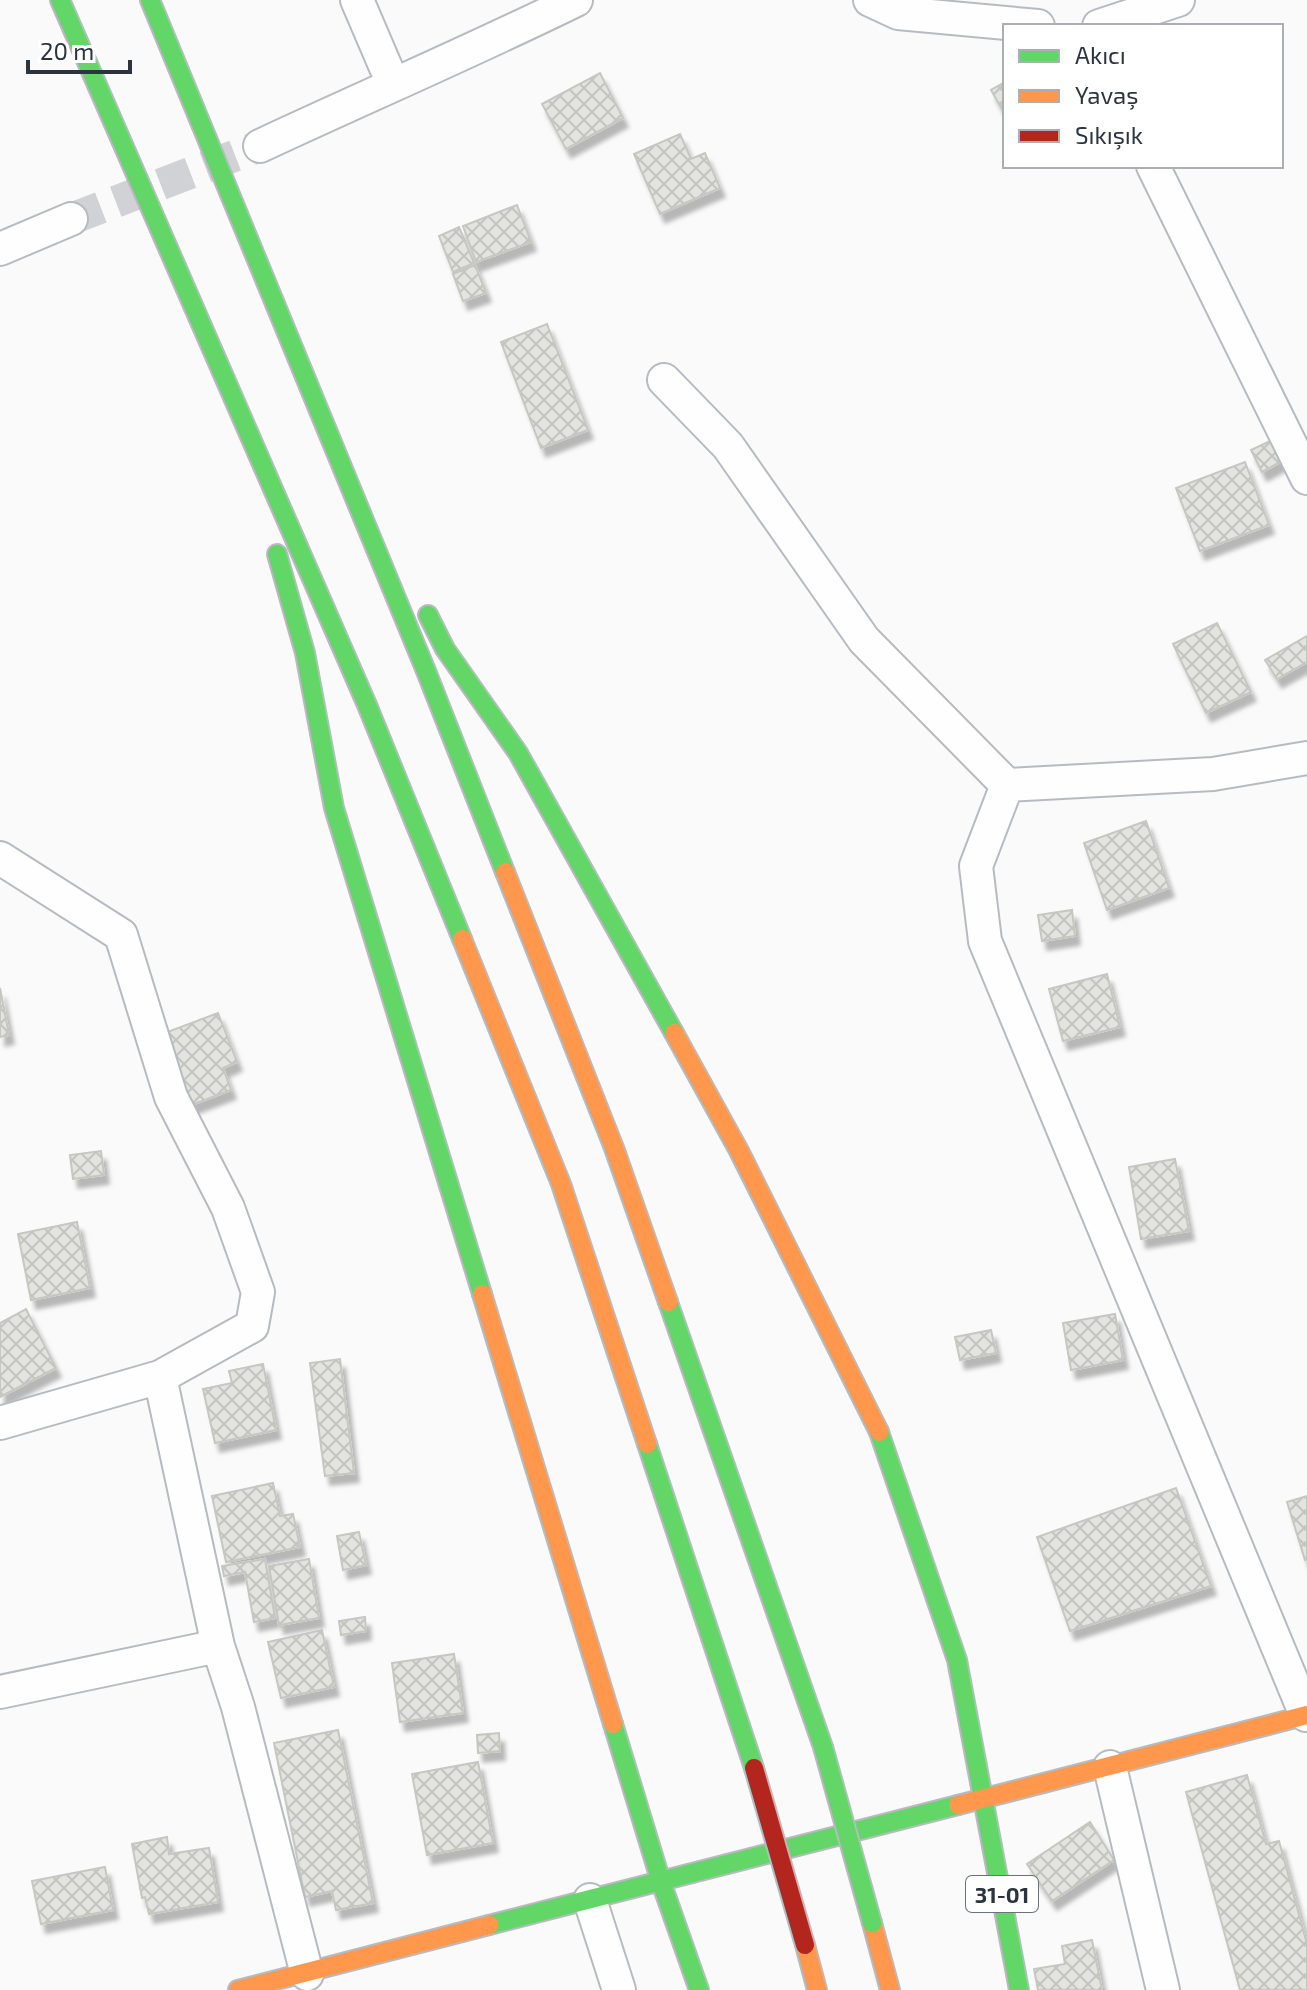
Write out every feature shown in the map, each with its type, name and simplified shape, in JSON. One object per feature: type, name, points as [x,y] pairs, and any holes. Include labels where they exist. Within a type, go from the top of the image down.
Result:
[{"type":"main road","points":[[60,0],[367,705],[561,1184],[754,1768],[817,1990]]},
{"type":"main road","points":[[150,0],[426,671],[614,1148],[823,1747],[890,1990]]},
{"type":"main road","points":[[290,341],[396,551]]},
{"type":"main road","points":[[228,381],[305,653],[334,808],[661,1882],[699,1990]]},
{"type":"main road","points":[[417,593],[445,649],[518,753],[739,1151],[886,1445],[957,1660],[984,1798]]},
{"type":"main road","points":[[238,1990],[1306,1715]]},
{"type":"main road","name":"31-01","points":[[984,1798],[1019,1990]]},
{"type":"street","points":[[357,0],[393,84]]},
{"type":"street","points":[[260,146],[479,48],[576,0]]},
{"type":"street","points":[[870,0],[898,13],[1016,24]]},
{"type":"street","points":[[1105,24],[1178,0]]},
{"type":"street","points":[[1154,168],[1307,478]]},
{"type":"street","points":[[0,249],[71,219]]},
{"type":"street","points":[[664,380],[728,446],[864,640],[1007,785],[1213,774],[1307,758]]},
{"type":"street","points":[[1007,785],[976,866],[985,941],[1306,1715]]},
{"type":"street","points":[[0,858],[121,935],[171,1097],[228,1208],[258,1292],[252,1326],[160,1377],[0,1423]]},
{"type":"street","points":[[160,1377],[218,1646],[238,1707],[307,1974]]},
{"type":"street","points":[[0,1692],[218,1646]]},
{"type":"street","points":[[1110,1767],[1163,1990]]},
{"type":"street","points":[[590,1900],[619,1990]]},
{"type":"building","points":[[600,73],[623,118],[566,149],[542,104]]},
{"type":"building","points":[[1003,83],[1003,111],[991,90]]},
{"type":"building","points":[[680,134],[691,159],[705,153],[720,188],[660,214],[634,154]]},
{"type":"building","points":[[517,205],[531,242],[476,262],[463,226]]},
{"type":"building","points":[[459,227],[474,263],[453,272],[439,236]]},
{"type":"building","points":[[475,265],[486,293],[463,301],[453,274]]},
{"type":"building","points":[[547,324],[588,430],[541,448],[501,342]]},
{"type":"building","points":[[1272,440],[1282,461],[1262,472],[1251,450]]},
{"type":"building","points":[[1245,462],[1269,525],[1200,551],[1176,488]]},
{"type":"building","points":[[1217,623],[1251,692],[1206,713],[1173,644]]},
{"type":"building","points":[[1307,636],[1307,662],[1277,679],[1265,660]]},
{"type":"building","points":[[1146,821],[1169,888],[1107,910],[1084,843]]},
{"type":"building","points":[[1072,910],[1075,936],[1042,941],[1038,915]]},
{"type":"building","points":[[1107,974],[1120,1027],[1063,1041],[1049,989]]},
{"type":"building","points":[[0,988],[9,1035],[0,1037]]},
{"type":"building","points":[[218,1013],[237,1062],[223,1068],[231,1090],[189,1106],[162,1034]]},
{"type":"building","points":[[101,1151],[104,1175],[73,1179],[70,1155]]},
{"type":"building","points":[[1175,1159],[1189,1231],[1141,1239],[1129,1167]]},
{"type":"building","points":[[77,1222],[90,1288],[31,1300],[18,1234]]},
{"type":"building","points":[[26,1309],[56,1368],[0,1397],[0,1323]]},
{"type":"building","points":[[1115,1314],[1123,1360],[1071,1370],[1063,1323]]},
{"type":"building","points":[[991,1330],[996,1353],[960,1360],[955,1337]]},
{"type":"building","points":[[340,1359],[354,1473],[325,1476],[310,1363]]},
{"type":"building","points":[[263,1364],[276,1430],[215,1443],[203,1389],[232,1383],[229,1371]]},
{"type":"building","points":[[273,1483],[280,1516],[293,1514],[300,1547],[226,1562],[212,1496]]},
{"type":"building","points":[[1176,1488],[1211,1586],[1070,1631],[1037,1537]]},
{"type":"building","points":[[1307,1496],[1307,1559],[1305,1560],[1287,1502]]},
{"type":"building","points":[[359,1532],[366,1565],[343,1570],[337,1536]]},
{"type":"building","points":[[265,1559],[275,1618],[254,1622],[245,1572],[224,1576],[222,1566]]},
{"type":"building","points":[[309,1559],[319,1618],[279,1625],[269,1566]]},
{"type":"building","points":[[365,1617],[366,1631],[341,1635],[339,1621]]},
{"type":"building","points":[[322,1630],[334,1687],[281,1698],[268,1642]]},
{"type":"building","points":[[454,1654],[463,1713],[400,1722],[392,1663]]},
{"type":"building","points":[[338,1730],[373,1903],[336,1910],[332,1891],[305,1897],[274,1743]]},
{"type":"building","points":[[499,1733],[500,1751],[478,1753],[477,1735]]},
{"type":"building","points":[[478,1762],[493,1843],[427,1855],[412,1774]]},
{"type":"building","points":[[1247,1775],[1266,1844],[1279,1841],[1307,1944],[1307,1990],[1240,1990],[1186,1792]]},
{"type":"building","points":[[1090,1822],[1114,1860],[1052,1901],[1027,1864]]},
{"type":"building","points":[[167,1837],[169,1854],[209,1848],[218,1902],[149,1914],[145,1897],[142,1898],[132,1844]]},
{"type":"building","points":[[105,1867],[113,1910],[41,1924],[32,1881]]},
{"type":"building","points":[[1092,1940],[1102,1990],[1038,1990],[1034,1969],[1065,1964],[1062,1946]]},
{"type":"tunnel","points":[[71,219],[260,146]]},
{"type":"traffic: fast","points":[[60,0],[367,705],[462,939]]},
{"type":"traffic: fast","points":[[150,0],[426,671],[505,872]]},
{"type":"traffic: fast","points":[[277,554],[305,653],[334,808],[482,1294]]},
{"type":"traffic: fast","points":[[428,615],[445,649],[518,753],[674,1033]]},
{"type":"traffic: fast","points":[[668,1302],[823,1747]]},
{"type":"traffic: fast","points":[[879,1432],[957,1660],[1019,1990]]},
{"type":"traffic: fast","points":[[647,1444],[754,1768]]},
{"type":"traffic: fast","points":[[613,1724],[661,1882],[699,1990]]},
{"type":"traffic: fast","points":[[823,1747],[872,1923]]},
{"type":"traffic: fast","points":[[489,1925],[958,1805]]},
{"type":"traffic: slow","points":[[505,872],[614,1148],[668,1302]]},
{"type":"traffic: slow","points":[[462,939],[561,1184],[647,1444]]},
{"type":"traffic: slow","points":[[674,1033],[739,1151],[879,1432]]},
{"type":"traffic: slow","points":[[482,1294],[613,1724]]},
{"type":"traffic: slow","points":[[958,1805],[1307,1715]]},
{"type":"traffic: slow","points":[[872,1923],[890,1990]]},
{"type":"traffic: slow","points":[[238,1990],[489,1925]]},
{"type":"traffic: slow","points":[[805,1945],[817,1990]]},
{"type":"traffic: jam","points":[[754,1768],[805,1945]]}]
